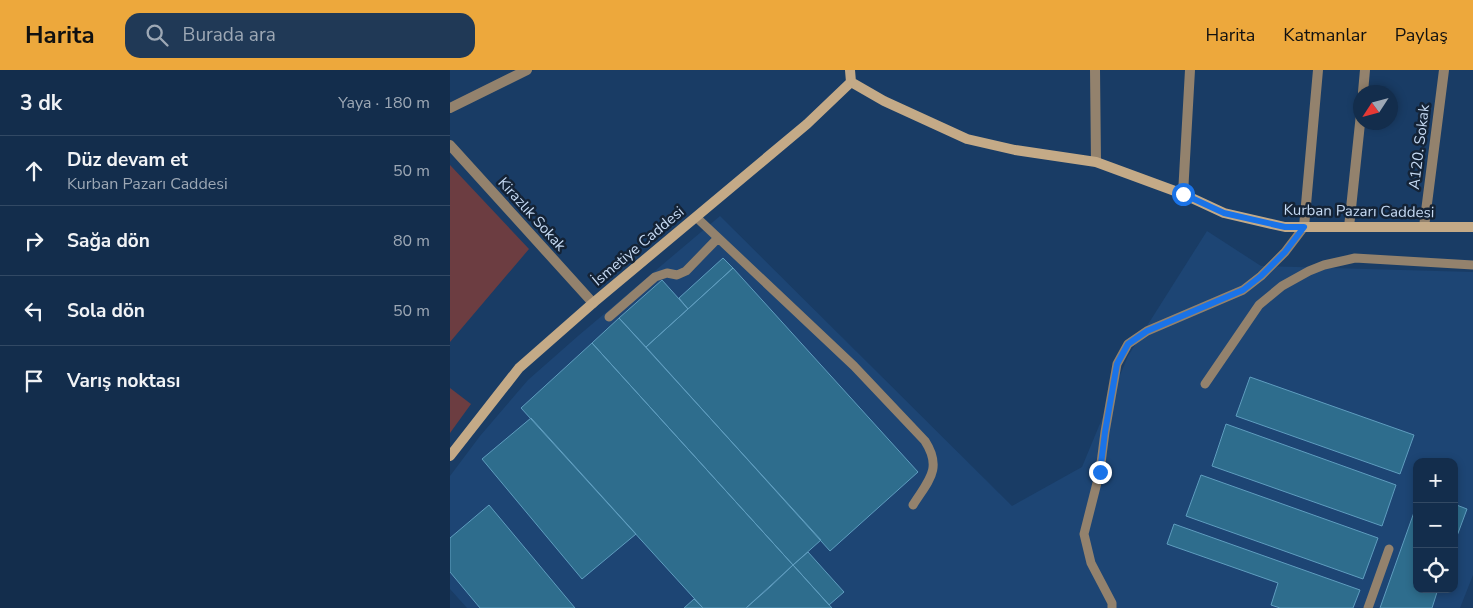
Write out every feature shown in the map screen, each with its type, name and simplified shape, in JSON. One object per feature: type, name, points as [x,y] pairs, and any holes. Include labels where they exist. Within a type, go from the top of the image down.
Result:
[{"type":"main road","points":[[850,70],[851,82]]},
{"type":"main road","name":"Kurban Pazarı Caddesi","points":[[851,82],[884,101],[967,140],[1015,150],[1096,162],[1183,194],[1224,213],[1285,227],[1473,227]]},
{"type":"main road","name":"İsmetiye Caddesi","points":[[450,456],[519,368],[593,303],[807,124],[851,82]]},
{"type":"street","points":[[450,108],[526,70]]},
{"type":"street","points":[[1095,70],[1096,162]]},
{"type":"street","points":[[1183,194],[1190,70]]},
{"type":"street","points":[[1304,227],[1318,70]]},
{"type":"street","points":[[1364,85],[1365,70]]},
{"type":"street","name":"A120. Sokak","points":[[1424,227],[1444,70]]},
{"type":"street","points":[[1349,227],[1358,130]]},
{"type":"street","name":"Kirazlık Sokak","points":[[450,145],[593,303]]},
{"type":"lane","points":[[696,217],[854,366],[925,441],[932,455],[934,473],[913,505]]},
{"type":"lane","points":[[1112,608],[1112,603],[1091,563],[1084,534],[1100,472],[1117,364],[1128,344],[1147,331],[1243,290],[1261,276],[1285,252],[1304,227]]},
{"type":"lane","points":[[609,317],[655,277],[667,273],[677,275],[686,271],[718,238]]},
{"type":"lane","points":[[1205,384],[1259,305],[1282,286],[1309,271],[1324,265],[1354,258],[1473,264]]},
{"type":"lane","points":[[1368,608],[1389,549]]},
{"type":"shaded area","points":[[450,165],[529,249],[450,342]]},
{"type":"shaded area","points":[[720,216],[1012,506],[1082,467],[1128,356],[1207,231],[1261,266],[1473,272],[1473,575],[1460,608],[467,608],[450,589],[450,476],[480,436],[528,380]]},
{"type":"shaded area","points":[[450,388],[471,404],[450,433]]},
{"type":"building","points":[[723,258],[733,268],[688,309],[679,298]]},
{"type":"building","points":[[733,268],[918,472],[830,551],[646,347]]},
{"type":"building","points":[[662,280],[688,309],[646,347],[619,318]]},
{"type":"building","points":[[619,318],[821,540],[793,565],[592,343]]},
{"type":"building","points":[[592,343],[793,565],[746,608],[703,608],[521,408]]},
{"type":"building","points":[[1250,377],[1414,435],[1400,474],[1236,416]]},
{"type":"building","points":[[531,418],[636,534],[582,579],[482,459]]},
{"type":"building","points":[[1226,424],[1396,485],[1382,526],[1212,466]]},
{"type":"building","points":[[1201,475],[1378,538],[1363,579],[1186,516]]},
{"type":"building","points":[[489,505],[575,608],[480,608],[450,572],[450,538]]},
{"type":"building","points":[[1458,506],[1467,509],[1458,533]]},
{"type":"building","points":[[1413,515],[1413,593],[1437,593],[1432,608],[1380,608]]},
{"type":"building","points":[[1174,524],[1360,590],[1353,608],[1280,608],[1271,605],[1278,583],[1167,544]]},
{"type":"building","points":[[808,552],[844,592],[829,605],[793,565]]},
{"type":"building","points":[[793,565],[832,608],[746,608],[770,587]]},
{"type":"building","points":[[694,599],[703,608],[684,608]]},
{"type":"route","points":[[1100,472],[1117,364],[1128,344],[1147,331],[1243,290],[1261,276],[1285,252],[1304,227],[1285,227],[1224,213],[1183,194]]}]
